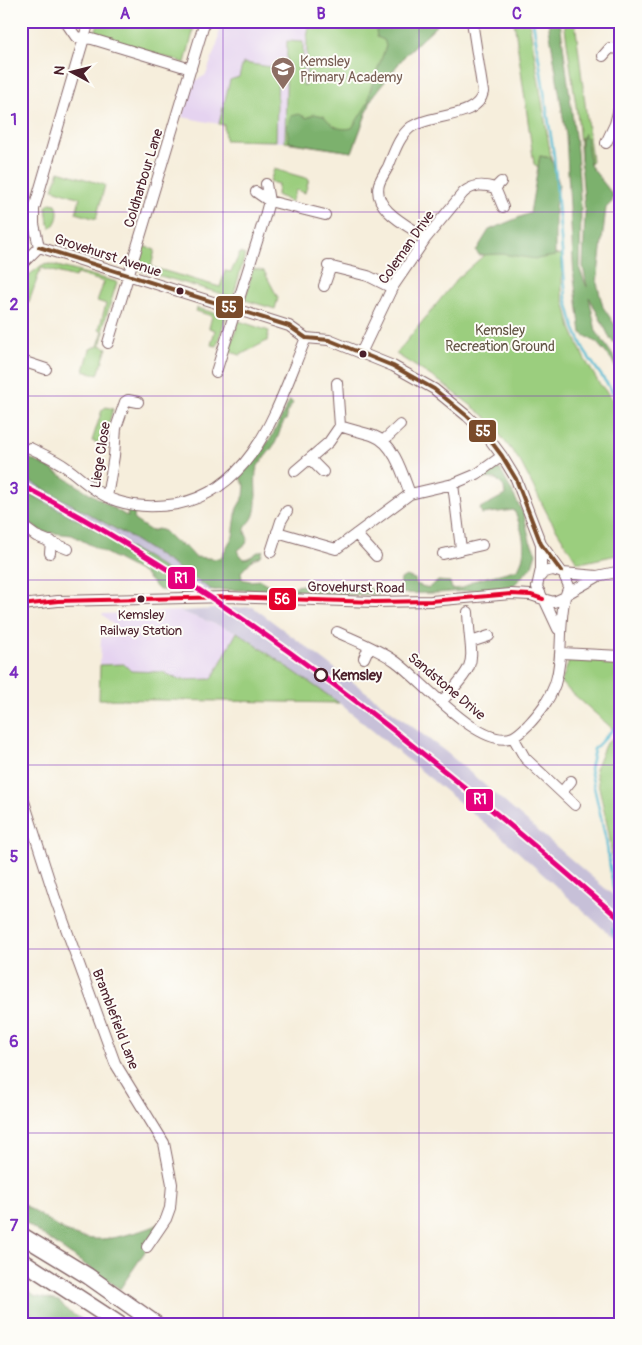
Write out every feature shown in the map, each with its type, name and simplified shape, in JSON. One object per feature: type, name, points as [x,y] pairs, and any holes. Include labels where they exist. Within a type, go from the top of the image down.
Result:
[{"type":"highway","points":[[21,1235],[88,1276],[156,1324]]},
{"type":"highway","points":[[21,1260],[119,1324]]},
{"type":"street","points":[[65,21],[76,37],[191,69]]},
{"type":"street","points":[[21,265],[39,247],[34,224],[34,209],[88,21]]},
{"type":"street","name":"Coldharbour Lane","points":[[108,343],[205,21]]},
{"type":"street","points":[[426,238],[383,205],[378,194],[380,183],[400,140],[408,130],[430,118],[470,110],[479,102],[482,92],[472,21]]},
{"type":"street","points":[[603,56],[610,48],[621,49]]},
{"type":"street","points":[[606,144],[615,124],[621,101]]},
{"type":"street","points":[[216,372],[269,201],[266,184]]},
{"type":"street","name":"Coleman Drive","points":[[362,352],[392,288],[426,238],[468,188],[482,184],[498,185],[503,207]]},
{"type":"street","points":[[256,192],[269,201],[325,215]]},
{"type":"street","name":"Grovehurst Avenue","points":[[39,247],[289,326],[306,338],[329,340],[362,352],[434,389],[484,432],[502,456],[516,479],[541,544],[562,572]]},
{"type":"street","points":[[324,286],[329,266],[368,276],[392,288]]},
{"type":"street","points":[[30,448],[65,467],[107,497],[135,505],[173,504],[205,494],[233,475],[258,445],[271,422],[306,338]]},
{"type":"street","points":[[23,358],[46,369]]},
{"type":"street","points":[[295,471],[335,435],[340,426],[337,383]]},
{"type":"street","name":"Liege Close","points":[[107,497],[114,456],[116,425],[125,402],[128,400],[138,402]]},
{"type":"street","points":[[383,441],[400,425]]},
{"type":"street","points":[[340,426],[374,436],[383,441],[388,447],[410,494]]},
{"type":"street","points":[[277,532],[336,548],[410,494],[453,484],[477,474],[502,456]]},
{"type":"street","points":[[310,459],[323,472]]},
{"type":"street","points":[[453,484],[461,549]]},
{"type":"street","points":[[271,552],[277,532],[287,511]]},
{"type":"street","points":[[21,525],[36,536],[52,540],[68,549]]},
{"type":"street","points":[[356,534],[376,556]]},
{"type":"street","points":[[50,553],[52,540]]},
{"type":"street","name":"Grovehurst Avenue","points":[[538,579],[542,560],[541,544]]},
{"type":"street","points":[[443,554],[482,546]]},
{"type":"street","points":[[561,637],[544,600],[537,590],[538,579],[549,570],[598,576],[621,571]]},
{"type":"street","points":[[562,572],[569,582],[560,620],[561,653],[555,684],[546,705],[513,737],[526,758],[575,805]]},
{"type":"street","points":[[544,600],[557,602],[598,576]]},
{"type":"street","name":"Grovehurst Road","points":[[511,594],[538,579]]},
{"type":"street","name":"Grovehurst Road","points":[[21,605],[58,601],[186,598],[375,602],[431,601],[511,594],[544,600]]},
{"type":"street","points":[[442,701],[469,669],[473,655],[468,612]]},
{"type":"street","name":"Sandstone Drive","points":[[337,632],[396,661],[422,686],[482,733],[500,739],[513,737]]},
{"type":"street","points":[[471,642],[488,636]]},
{"type":"street","points":[[364,658],[369,647]]},
{"type":"street","points":[[561,653],[621,656]]},
{"type":"street","points":[[562,792],[571,781]]},
{"type":"street","name":"Bramblefield Lane","points":[[21,792],[55,898],[115,1063],[164,1142],[172,1184],[170,1208],[166,1220],[147,1247]]},
{"type":"shaded area","name":"Kemsley Primary Academy","points":[[220,21],[441,21],[406,54],[372,98],[352,152],[285,142],[225,140],[224,125],[182,117],[191,83],[206,75],[218,41]]},
{"type":"shaded area","points":[[21,454],[51,469],[219,584],[223,590],[193,593],[159,590],[143,573],[21,505]]},
{"type":"shaded area","points":[[253,607],[446,752],[621,902],[621,945],[505,840],[339,703],[237,632],[179,611]]},
{"type":"shaded area","points":[[179,611],[237,632],[212,679],[180,680],[163,672],[131,671],[124,664],[100,665],[101,637],[125,636],[102,614]]},
{"type":"green space","points":[[99,21],[150,21],[175,29],[178,21],[196,21],[185,63],[94,35]]},
{"type":"green space","points":[[310,21],[441,21],[406,54],[372,98],[352,152],[285,142],[287,41],[303,42],[303,85],[306,85],[307,38]]},
{"type":"green space","points":[[380,21],[441,21],[406,54],[372,98],[352,152],[289,142],[287,127],[291,116],[299,114],[307,118],[314,114],[324,116],[336,127],[343,129],[352,128],[368,103],[370,90],[386,46],[384,40],[377,37],[376,30]]},
{"type":"green space","points":[[514,21],[529,21],[551,158],[540,156],[538,167],[534,164]]},
{"type":"green space","points":[[548,21],[560,21],[577,151],[581,210],[580,270],[587,287],[583,266],[585,212],[581,141],[584,133],[587,139],[590,165],[613,195],[612,202],[606,208],[597,283],[603,307],[621,334],[621,350],[611,340],[589,297],[596,331],[621,367],[621,380],[612,360],[597,343],[581,333],[574,278],[566,136]]},
{"type":"green space","points":[[564,21],[575,21],[592,161],[590,165],[587,139],[581,141],[581,161],[578,120]]},
{"type":"green space","points":[[243,63],[278,68],[276,141],[225,140],[224,125],[219,124],[230,80],[239,77]]},
{"type":"green space","points":[[540,156],[551,158],[559,184],[555,207],[555,256],[536,259],[502,254],[479,255],[476,251],[489,230],[530,213]]},
{"type":"green space","points":[[274,169],[309,179],[305,193],[296,190],[291,202],[277,195],[278,184],[270,182]]},
{"type":"green space","points":[[59,171],[105,185],[96,219],[76,213],[80,198],[53,189]]},
{"type":"green space","points":[[50,203],[56,204],[58,214],[57,220],[51,228],[48,223],[46,207]]},
{"type":"green space","points":[[143,246],[155,250],[151,267],[220,287],[225,271],[231,272],[240,253],[245,255],[233,297],[136,269]]},
{"type":"green space","name":"Kemsley Recreation Ground","points":[[491,249],[562,255],[562,293],[571,328],[584,358],[599,383],[621,409],[621,554],[577,562],[550,519],[520,461],[486,417],[442,383],[396,354],[457,279]]},
{"type":"green space","points":[[50,264],[117,282],[103,327],[104,332],[100,345],[107,348],[98,375],[84,371],[90,349],[98,346],[103,331],[99,329],[106,304],[97,301],[104,282],[77,274],[75,277],[41,268],[29,302],[21,300],[21,281],[42,265]]},
{"type":"green space","points":[[253,269],[264,271],[278,298],[275,309],[245,300]]},
{"type":"green space","points":[[197,308],[226,316],[217,346],[211,345],[215,330],[209,328],[212,316],[196,311]]},
{"type":"green space","points":[[239,321],[269,331],[267,341],[240,355],[229,351]]},
{"type":"green space","points":[[290,400],[293,403],[286,414],[287,419],[273,447],[257,468],[254,515],[245,528],[248,538],[246,544],[237,551],[244,559],[263,550],[261,556],[253,559],[241,572],[242,579],[250,581],[260,580],[277,590],[302,585],[323,591],[363,585],[378,592],[399,591],[401,579],[406,576],[415,579],[416,584],[428,588],[438,581],[450,582],[452,589],[463,588],[473,581],[518,569],[524,547],[522,532],[514,510],[482,514],[480,508],[505,495],[504,487],[496,479],[483,478],[484,473],[489,470],[500,469],[524,515],[530,541],[536,553],[532,566],[514,585],[438,593],[323,595],[261,594],[246,590],[212,590],[130,537],[21,476],[21,454],[51,469],[128,517],[127,512],[135,508],[134,520],[151,531],[158,529],[164,531],[174,541],[187,548],[195,557],[220,559],[233,536],[237,508],[244,496],[245,486],[240,478],[271,438]]},
{"type":"green space","points":[[106,407],[113,409],[108,426],[106,446],[92,441],[102,410]]},
{"type":"green space","points":[[21,489],[148,558],[194,589],[193,593],[159,590],[143,573],[72,535],[43,532],[21,519]]},
{"type":"green space","points":[[237,632],[339,703],[99,699],[100,665],[124,664],[131,671],[163,672],[180,680],[212,679]]},
{"type":"green space","points":[[570,658],[618,662],[621,674],[621,723],[614,730],[561,683]]},
{"type":"green space","points":[[621,730],[621,889],[617,893],[609,833],[595,769],[605,745]]},
{"type":"green space","points":[[21,1203],[59,1228],[82,1237],[94,1239],[126,1235],[162,1222],[120,1289],[21,1220]]},
{"type":"green space","points":[[21,1283],[34,1296],[59,1301],[69,1312],[85,1321],[85,1324],[33,1324],[30,1310],[21,1305]]},
{"type":"waterway","points":[[533,21],[554,156],[566,298],[574,327],[585,352],[621,404]]},
{"type":"waterway","points":[[614,893],[606,840],[590,769],[594,749],[621,721]]},
{"type":"waterway","points":[[612,929],[621,953]]},
{"type":"transit line","name":"55","points":[[39,247],[289,326],[306,338],[329,340],[393,366],[434,389],[484,432],[502,456],[516,479],[541,544],[561,571]]},
{"type":"transit line","name":"R1","points":[[21,485],[102,530],[181,578],[334,684],[480,800],[621,920]]},
{"type":"transit line","name":"56","points":[[21,605],[58,601],[228,597],[375,602],[431,601],[511,594],[531,595],[543,599]]},
{"type":"place","name":"Kemsley Primary Academy","points":[[283,90]]},
{"type":"place","name":"Kemsley Railway Station","points":[[141,599]]},
{"type":"place","name":"Kemsley","points":[[321,675]]}]
